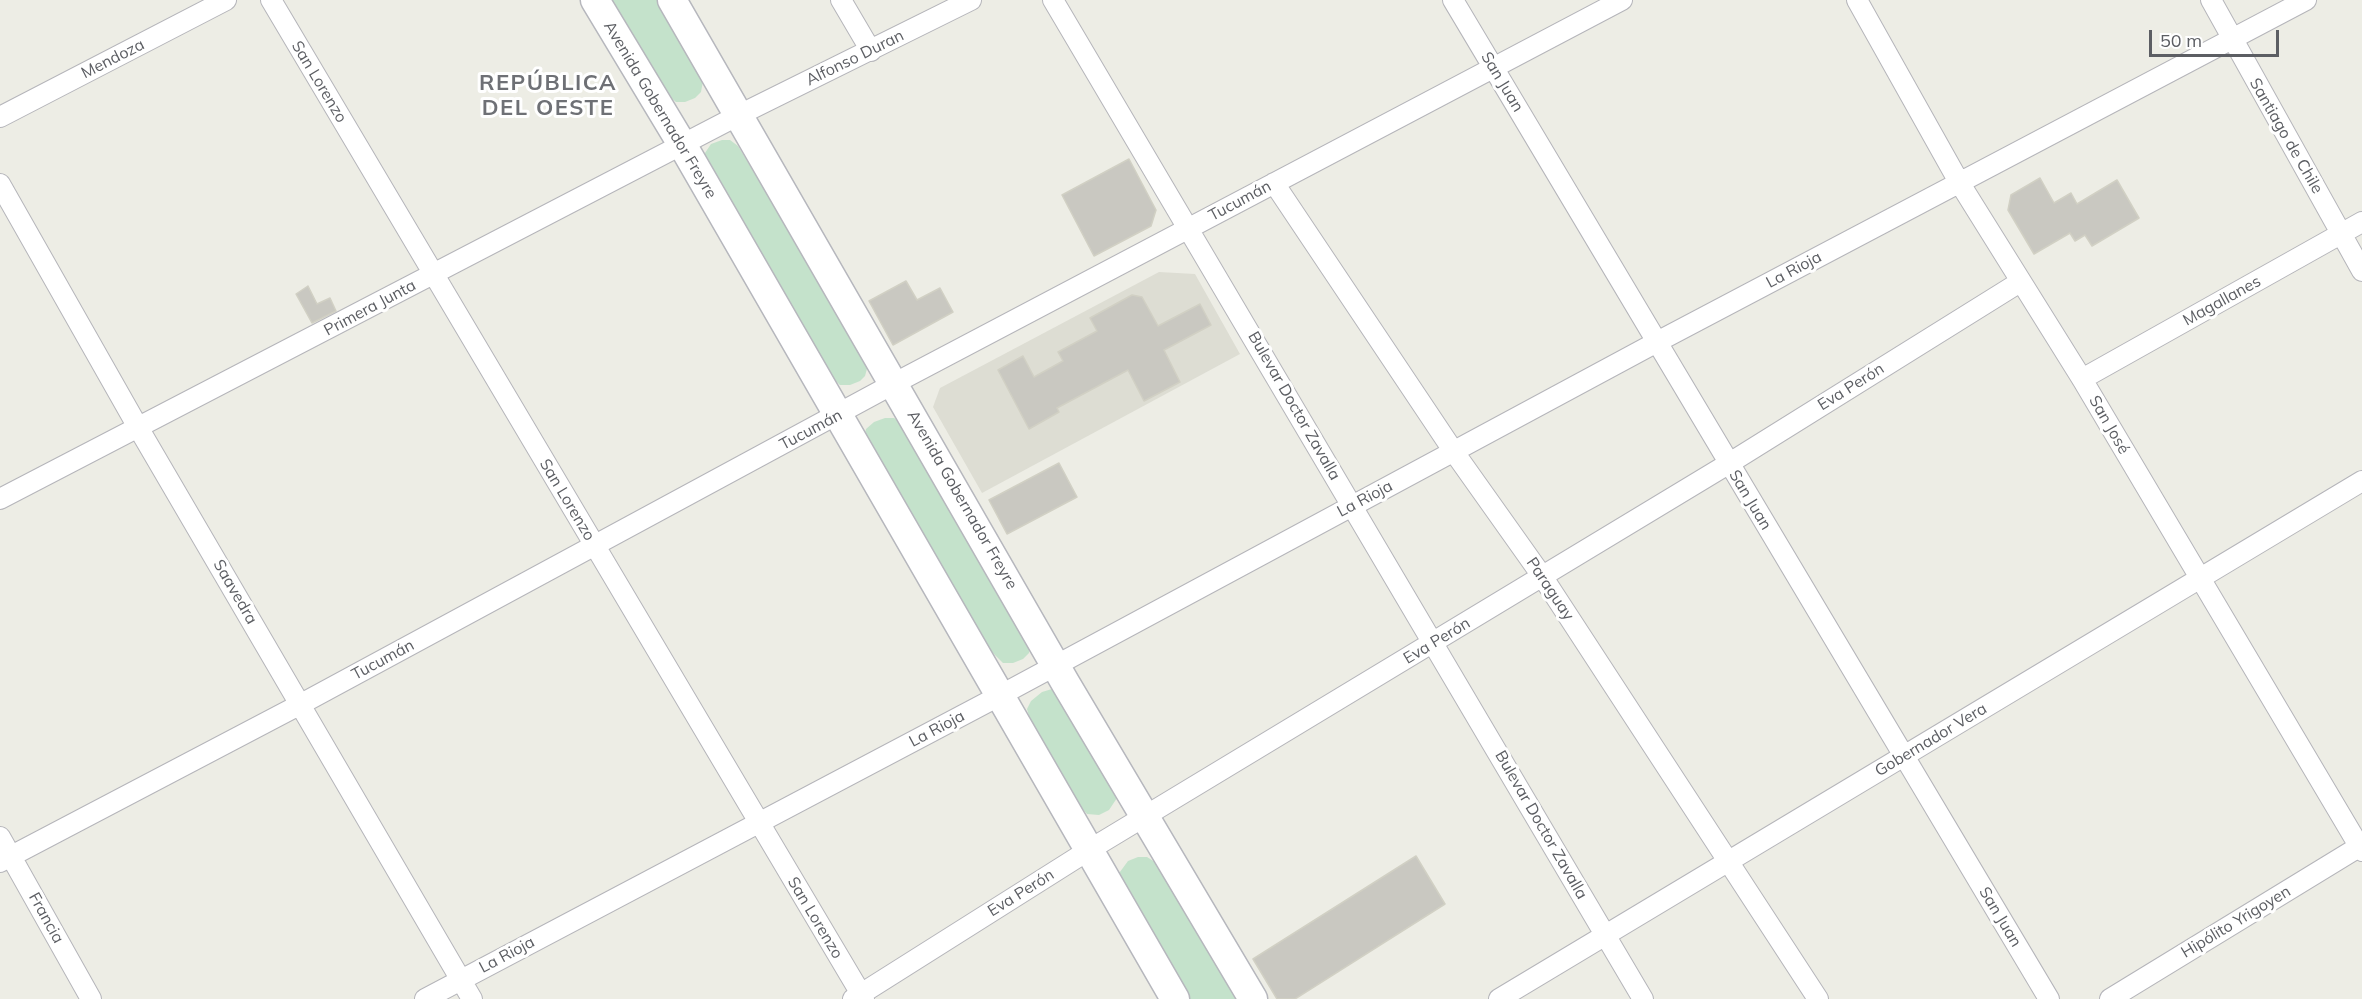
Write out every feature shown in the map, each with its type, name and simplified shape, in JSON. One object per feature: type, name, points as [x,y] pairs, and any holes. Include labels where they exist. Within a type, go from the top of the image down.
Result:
[{"type":"main road","name":"Avenida Gobernador Freyre","points":[[595,0],[683,146],[1175,999]]},
{"type":"main road","name":"Avenida Gobernador Freyre","points":[[672,0],[895,383],[1055,665],[1253,999]]},
{"type":"street","name":"Mendoza","points":[[0,117],[226,0]]},
{"type":"street","name":"San Lorenzo","points":[[271,0],[860,997]]},
{"type":"street","points":[[841,0],[871,51]]},
{"type":"street","name":"Alfonso Duran","points":[[739,115],[971,0]]},
{"type":"street","name":"Bulevar Doctor Zavalla","points":[[1053,0],[1190,228],[1643,999]]},
{"type":"street","name":"San Juan","points":[[1453,0],[2049,999]]},
{"type":"street","name":"Tucumán","points":[[5,859],[301,704],[838,416],[895,383],[1622,0]]},
{"type":"street","name":"San José","points":[[1857,0],[1959,182],[2082,379],[2361,848]]},
{"type":"street","name":"Santiago de Chile","points":[[2211,0],[2362,271]]},
{"type":"street","name":"La Rioja","points":[[425,999],[999,696],[1959,182],[2306,0]]},
{"type":"street","name":"Primera Junta","points":[[0,499],[139,429],[739,115]]},
{"type":"street","name":"Paraguay","points":[[1274,183],[1454,452],[1542,576],[1818,999]]},
{"type":"street","name":"Saavedra","points":[[0,184],[139,429],[472,999]]},
{"type":"street","name":"Magallanes","points":[[2082,379],[2362,222]]},
{"type":"street","name":"Eva Perón","points":[[860,997],[1089,850],[1728,464],[2020,282]]},
{"type":"street","name":"Gobernador Vera","points":[[1499,999],[2200,580],[2362,480]]},
{"type":"street","name":"Francia","points":[[0,837],[5,859],[92,999]]},
{"type":"street","name":"Hipólito Yrigoyen","points":[[2110,999],[2361,848]]},
{"type":"shaded area","points":[[1159,272],[1195,274],[1240,354],[982,493],[933,407],[940,388]]},
{"type":"green space","points":[[610,0],[657,0],[700,70],[703,81],[701,92],[695,98],[685,102],[676,102],[663,91]]},
{"type":"green space","points":[[730,140],[738,146],[864,353],[868,365],[865,376],[860,381],[850,385],[840,385],[828,374],[701,159],[711,144]]},
{"type":"green space","points":[[894,418],[902,423],[1031,642],[1029,653],[1023,659],[1013,663],[1003,663],[991,651],[864,437],[866,429],[874,422]]},
{"type":"green space","points":[[1052,689],[1062,693],[1115,783],[1117,798],[1109,810],[1099,815],[1087,814],[1078,804],[1030,720],[1027,709],[1031,701],[1042,692]]},
{"type":"green space","points":[[1138,857],[1147,857],[1155,862],[1238,999],[1190,999],[1117,876],[1128,861]]},
{"type":"building","points":[[1129,159],[1156,210],[1151,226],[1094,256],[1062,195]]},
{"type":"building","points":[[2040,178],[2054,203],[2071,193],[2077,204],[2117,180],[2139,218],[2092,246],[2085,235],[2075,241],[2070,233],[2034,254],[2008,210],[2011,195]]},
{"type":"building","points":[[906,281],[917,300],[940,288],[953,312],[893,345],[869,301]]},
{"type":"building","points":[[308,286],[317,304],[330,298],[336,311],[312,323],[296,294]]},
{"type":"building","points":[[1132,295],[1142,297],[1158,326],[1200,304],[1211,325],[1164,350],[1180,382],[1144,401],[1128,370],[1057,408],[1059,412],[1029,429],[998,370],[1023,356],[1034,377],[1063,361],[1058,352],[1097,331],[1090,318]]},
{"type":"building","points":[[1059,463],[1077,497],[1007,534],[989,500]]},
{"type":"building","points":[[1416,856],[1445,904],[1295,999],[1277,999],[1253,959]]},
{"type":"district","name":"REPÚBLICA DEL OESTE","points":[[548,96]]}]
